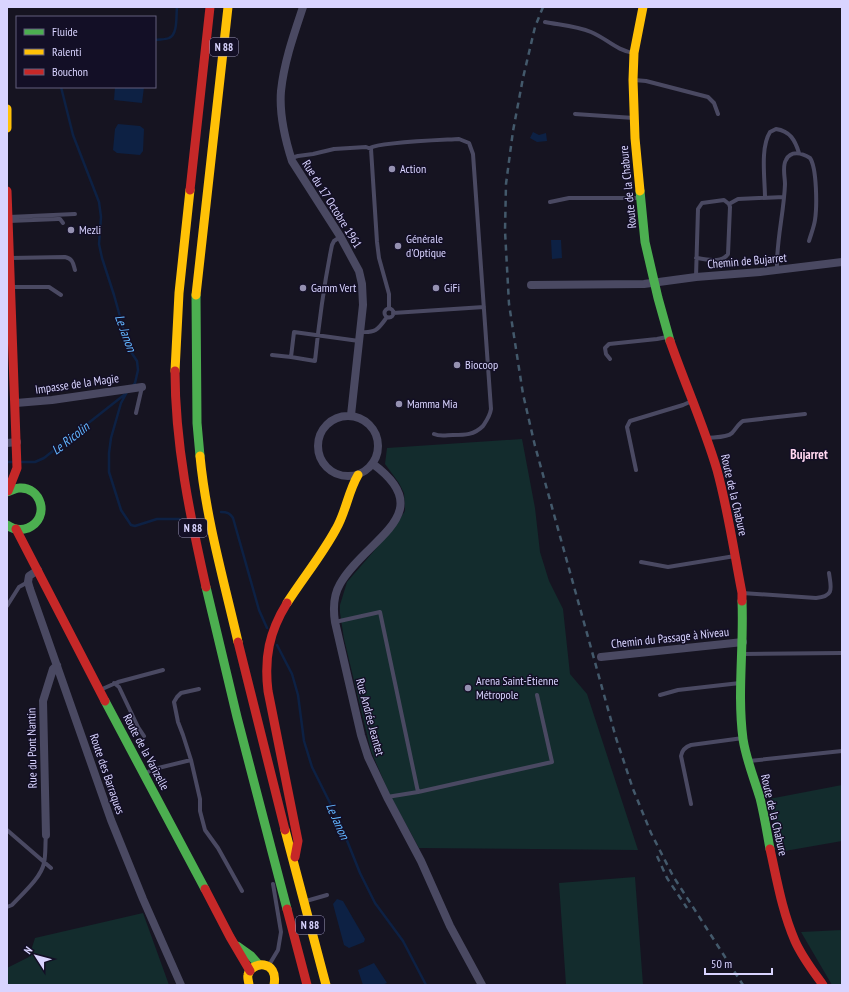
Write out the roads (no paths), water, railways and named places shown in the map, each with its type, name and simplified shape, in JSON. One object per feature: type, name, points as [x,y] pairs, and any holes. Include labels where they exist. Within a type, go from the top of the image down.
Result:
[{"type":"main road","name":"N 88","points":[[210,7],[183,243],[176,331],[176,402],[183,469],[192,526],[221,654],[307,985]]},
{"type":"main road","name":"N 88","points":[[228,7],[196,298],[197,423],[202,476],[213,532],[239,644],[294,865],[326,985]]},
{"type":"main road","name":"Route de la Chabure","points":[[643,7],[634,53],[633,80],[634,118],[640,198],[646,242],[654,282],[669,336],[682,375],[707,438],[723,495],[742,593],[743,642],[740,683],[743,738],[748,761],[760,799],[783,913],[795,942],[807,963],[823,985]]},
{"type":"main road","points":[[7,109],[7,128]]},
{"type":"main road","points":[[7,191],[11,287],[9,322],[16,403],[17,468],[22,480],[37,496],[41,506],[38,519],[29,528],[22,530],[7,525]]},
{"type":"main road","points":[[7,492],[17,468]]},
{"type":"main road","points":[[294,865],[298,841],[268,691],[266,667],[268,649],[273,630],[283,609],[337,529],[344,514],[351,487],[358,475]]},
{"type":"main road","points":[[7,492],[15,488],[29,489]]},
{"type":"main road","points":[[34,524],[31,538],[38,570]]},
{"type":"main road","points":[[16,529],[38,570]]},
{"type":"main road","name":"Route de la Varizelle","points":[[38,570],[234,944],[250,970]]},
{"type":"main road","name":"Route de la Varizelle","points":[[234,944],[251,956],[259,965]]},
{"type":"main road","points":[[249,985],[248,978],[250,970],[259,965],[269,966],[272,969],[276,977],[274,985]]},
{"type":"street","name":"Rue du 17 Octobre 1961","points":[[303,7],[291,44],[284,73],[281,92],[282,119],[291,158],[340,236],[359,271],[362,284],[363,305],[351,415]]},
{"type":"street","name":"Chemin de Bujarret","points":[[531,286],[629,283],[644,284],[696,277],[777,270],[842,262]]},
{"type":"street","name":"Impasse de la Magie","points":[[16,403],[52,400],[139,388]]},
{"type":"street","points":[[351,415],[360,417],[368,422],[375,430],[378,440],[378,450],[373,464],[358,475],[351,476],[336,473],[325,465],[318,452],[318,443],[320,434],[325,426],[340,416],[351,415]]},
{"type":"street","points":[[7,443],[17,442]]},
{"type":"street","name":"Rue Andrée Jeantet","points":[[373,464],[398,490],[401,500],[401,508],[390,529],[347,573],[339,585],[333,611],[335,622],[360,735],[368,757],[387,797],[421,861],[450,926],[482,985]]},
{"type":"street","points":[[28,582],[29,576],[38,570]]},
{"type":"street","name":"Route des Barraques","points":[[28,582],[111,820],[181,985]]},
{"type":"street","name":"Chemin du Passage à Niveau","points":[[601,657],[743,642]]},
{"type":"street","name":"Rue du Pont Nantin","points":[[46,835],[43,701],[52,669],[57,665]]},
{"type":"lane","points":[[545,22],[590,31],[623,50],[634,53]]},
{"type":"lane","points":[[633,80],[646,81],[708,97],[714,103],[718,114]]},
{"type":"lane","points":[[575,114],[634,118]]},
{"type":"lane","points":[[765,198],[764,152],[765,143],[770,132],[776,129],[787,132],[793,138],[800,153]]},
{"type":"lane","points":[[291,158],[334,149],[370,148],[387,144],[459,139],[466,141],[470,145],[473,154],[491,409],[487,420],[475,433],[441,436],[434,434]]},
{"type":"lane","points":[[370,148],[378,253],[389,294],[389,308],[385,312],[387,316]]},
{"type":"lane","points":[[777,270],[777,253],[784,197],[784,164],[786,159],[794,153],[800,153],[810,158],[813,162],[815,175],[815,220],[809,241]]},
{"type":"lane","points":[[729,204],[738,199],[784,197]]},
{"type":"lane","points":[[550,202],[569,198],[640,198]]},
{"type":"lane","points":[[696,258],[719,260],[726,257],[728,254],[730,207],[724,200],[705,202],[699,205],[698,209],[696,258],[696,277]]},
{"type":"lane","points":[[8,219],[75,214]]},
{"type":"lane","points":[[8,219],[58,219],[63,223]]},
{"type":"lane","points":[[272,355],[315,361],[325,281],[332,245],[340,236]]},
{"type":"lane","points":[[10,258],[65,257],[70,258],[73,261],[75,270]]},
{"type":"lane","points":[[11,287],[49,287],[62,295]]},
{"type":"lane","points":[[360,332],[374,332],[387,316],[391,316],[393,313],[484,307]]},
{"type":"lane","points":[[389,308],[392,309],[393,313]]},
{"type":"lane","points":[[291,357],[294,332],[359,341]]},
{"type":"lane","points":[[610,359],[605,351],[605,348],[609,344],[658,339],[669,336]]},
{"type":"lane","points":[[136,413],[139,388]]},
{"type":"lane","points":[[636,470],[627,430],[628,424],[633,420],[684,405],[692,401]]},
{"type":"lane","points":[[707,438],[728,435],[732,433],[743,421],[805,414]]},
{"type":"lane","points":[[641,562],[668,567],[735,556]]},
{"type":"lane","points":[[742,593],[816,598],[828,596],[831,589],[829,573]]},
{"type":"lane","points":[[7,606],[19,587],[28,582]]},
{"type":"lane","points":[[335,622],[380,612],[418,792]]},
{"type":"lane","points":[[742,654],[842,653]]},
{"type":"lane","points":[[100,690],[114,683],[163,670]]},
{"type":"lane","points":[[114,683],[120,687],[138,727],[144,736]]},
{"type":"lane","points":[[660,695],[678,690],[740,683]]},
{"type":"lane","points":[[198,689],[182,693],[177,697],[174,702],[178,722],[191,760],[205,830],[218,848],[242,891]]},
{"type":"lane","points":[[387,797],[418,792],[552,762],[537,695]]},
{"type":"lane","points":[[691,804],[681,756],[683,749],[691,745],[743,738]]},
{"type":"lane","points":[[748,761],[842,751]]},
{"type":"lane","points":[[144,774],[154,769],[191,760]]},
{"type":"lane","points":[[255,785],[267,854]]},
{"type":"lane","points":[[7,830],[51,868]]},
{"type":"lane","points":[[7,907],[12,905],[39,875],[44,862],[46,835]]},
{"type":"lane","points":[[269,966],[278,950],[281,932],[272,876]]},
{"type":"lane","points":[[304,902],[327,895]]},
{"type":"water","points":[[115,88],[144,88],[142,103],[114,100]]},
{"type":"water","points":[[118,124],[140,126],[144,129],[143,151],[140,155],[117,153],[113,150],[115,129]]},
{"type":"water","points":[[533,132],[539,135],[546,133],[547,141],[537,142],[530,138]]},
{"type":"water","points":[[551,240],[561,240],[562,258],[552,259]]},
{"type":"water","points":[[337,899],[343,901],[365,939],[364,942],[349,948],[344,945],[333,904]]},
{"type":"water","points":[[374,963],[387,983],[382,985],[363,985],[358,970]]},
{"type":"waterway","name":"Le Janon","points":[[156,40],[169,38],[174,33],[177,7]]},
{"type":"waterway","name":"Le Janon","points":[[61,88],[73,135],[99,202],[101,217],[99,244],[102,258],[129,349],[137,361],[138,370],[135,383],[132,387]]},
{"type":"waterway","name":"Le Janon","points":[[127,392],[121,403],[111,438],[109,453],[109,472],[121,510],[131,525],[135,526],[157,519],[180,519]]},
{"type":"waterway","name":"Le Ricolin","points":[[19,462],[35,462],[44,458],[124,395]]},
{"type":"waterway","name":"Le Ricolin","points":[[7,462],[14,462]]},
{"type":"waterway","name":"Le Janon","points":[[221,512],[228,513],[233,518],[259,610],[267,628]]},
{"type":"waterway","name":"Le Janon","points":[[277,645],[292,674],[298,695],[304,741],[312,767],[340,823],[360,873],[375,903],[403,941],[426,985]]},
{"type":"railway","points":[[543,7],[535,27],[523,78],[513,131],[506,184],[505,231],[509,304],[523,394],[535,446],[616,738],[633,789],[651,833],[673,876],[743,985]]},
{"type":"railway","points":[[657,856],[667,878],[687,908]]},
{"type":"place","name":"Action","points":[[392,169]]},
{"type":"place","name":"Mezli","points":[[71,230]]},
{"type":"place","name":"Générale d'Optique","points":[[398,246]]},
{"type":"place","name":"Gamm Vert","points":[[303,288]]},
{"type":"place","name":"GiFi","points":[[436,288]]},
{"type":"place","name":"Biocoop","points":[[457,365]]},
{"type":"place","name":"Mamma Mia","points":[[399,404]]},
{"type":"place","name":"Arena Saint-Étienne Métropole","points":[[468,688]]},
{"type":"district","name":"Bujarret","points":[[809,454]]}]
